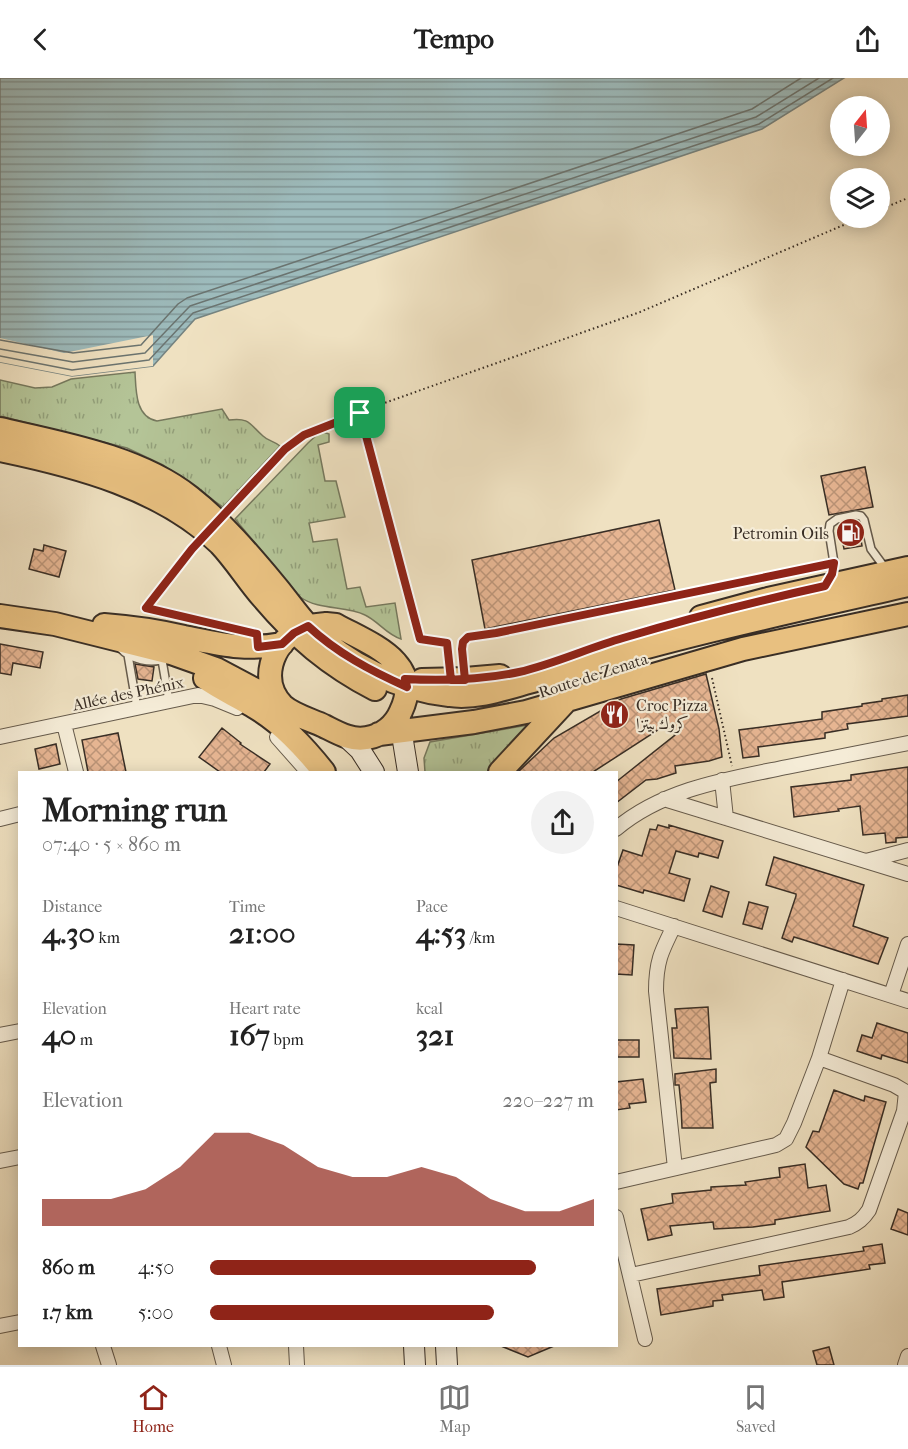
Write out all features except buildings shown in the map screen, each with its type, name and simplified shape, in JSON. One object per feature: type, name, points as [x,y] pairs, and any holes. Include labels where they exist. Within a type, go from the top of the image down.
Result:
[{"type":"main road","points":[[0,429],[115,459],[151,473],[189,496],[224,527],[275,585],[294,634]]},
{"type":"main road","points":[[0,450],[103,477],[179,512],[221,546],[294,634]]},
{"type":"main road","name":"Route de Zenata","points":[[400,708],[458,680],[521,672],[622,638],[768,598],[899,570]]},
{"type":"main road","name":"Route de Zenata","points":[[400,708],[453,696],[500,690],[712,629],[908,585]]},
{"type":"main road","name":"Route de Zenata","points":[[400,708],[503,702],[538,694],[654,655],[752,629],[908,596]]},
{"type":"main road","name":"Route de Zenata","points":[[294,634],[345,674],[389,696],[400,708],[499,718],[743,649],[908,614]]},
{"type":"main road","points":[[0,616],[55,624],[135,628],[237,647],[264,647],[326,624],[336,626],[393,658],[403,671],[400,708],[408,771]]},
{"type":"main road","points":[[55,624],[120,647],[216,669],[280,703],[286,709],[345,736],[362,739],[400,708]]},
{"type":"main road","points":[[280,703],[273,689],[270,673],[273,657],[294,634]]},
{"type":"main road","points":[[171,657],[272,719],[306,749],[323,771]]},
{"type":"main road","points":[[501,771],[568,699]]},
{"type":"main road","points":[[345,736],[366,758],[373,771]]},
{"type":"main road","points":[[414,1347],[416,1365]]},
{"type":"main road","points":[[446,1347],[447,1365]]},
{"type":"street","name":"Allée des Phénix","points":[[0,737],[198,695],[236,707],[274,734],[307,771]]},
{"type":"street","points":[[64,724],[76,771]]},
{"type":"street","points":[[618,828],[646,808],[664,799],[728,779],[908,743]]},
{"type":"street","points":[[726,818],[728,779]]},
{"type":"street","points":[[664,799],[908,874]]},
{"type":"street","points":[[0,819],[18,814]]},
{"type":"street","points":[[866,861],[908,850]]},
{"type":"street","points":[[618,909],[908,1001]]},
{"type":"street","points":[[674,927],[661,952],[656,968],[656,991],[675,1168]]},
{"type":"street","points":[[891,995],[908,944]]},
{"type":"street","points":[[618,1182],[782,1142],[794,1124],[819,1058],[843,980]]},
{"type":"street","points":[[0,1035],[18,1031]]},
{"type":"street","points":[[631,1275],[849,1227],[865,1218],[904,1111],[906,1092],[894,1085],[819,1058]]},
{"type":"street","points":[[0,1161],[18,1156]]},
{"type":"street","points":[[618,1225],[645,1339]]},
{"type":"street","points":[[0,1326],[18,1322]]},
{"type":"street","points":[[104,1347],[109,1365]]},
{"type":"street","points":[[219,1347],[224,1365]]},
{"type":"street","points":[[296,1347],[297,1365]]},
{"type":"street","points":[[905,1365],[908,1356]]},
{"type":"lane","points":[[825,586],[832,574],[834,563],[830,524],[837,519],[859,515],[864,520],[874,556],[899,570]]},
{"type":"lane","points":[[458,680],[463,642],[468,637],[834,563]]},
{"type":"lane","points":[[120,647],[137,708]]},
{"type":"lane","points":[[169,701],[171,657]]},
{"type":"path","points":[[890,205],[908,198]]},
{"type":"path","points":[[192,619],[146,608],[192,549],[294,441],[360,413],[640,312],[837,228]]},
{"type":"path","points":[[360,413],[420,639],[447,643],[458,680]]},
{"type":"path","points":[[708,659],[728,779]]},
{"type":"green space","points":[[135,372],[138,402],[144,414],[150,418],[157,421],[222,409],[229,420],[246,421],[265,438],[280,446],[223,507],[163,465],[127,448],[0,416],[0,380],[35,388],[52,387],[71,379]]},
{"type":"green space","points":[[323,432],[329,434],[329,442],[318,445],[325,481],[336,481],[345,517],[309,523],[313,542],[337,539],[347,589],[360,587],[366,607],[395,603],[401,639],[365,615],[316,604],[300,597],[235,519],[308,443]]},
{"type":"green space","points":[[528,725],[489,771],[425,771],[424,758],[430,742]]},
{"type":"water","points":[[0,78],[844,78],[762,129],[195,319],[153,366],[72,376],[0,362]]},
{"type":"pier","points":[[153,335],[153,366],[72,376],[0,362],[0,338],[64,353]]},
{"type":"place","name":"Petromin Oils","points":[[850,533]]},
{"type":"place","name":"Croc Pizza كروك بيتزا","points":[[615,714]]},
{"type":"route","points":[[360,413],[304,435],[285,449],[192,549],[146,608],[257,634],[258,647],[282,644],[294,633],[308,626],[326,642],[371,671],[407,687],[405,679],[430,681],[465,680],[521,672],[622,638],[768,598],[825,586],[832,574],[834,563],[468,637],[463,642],[462,649],[465,680],[451,680],[447,643],[420,639],[360,413]]}]
